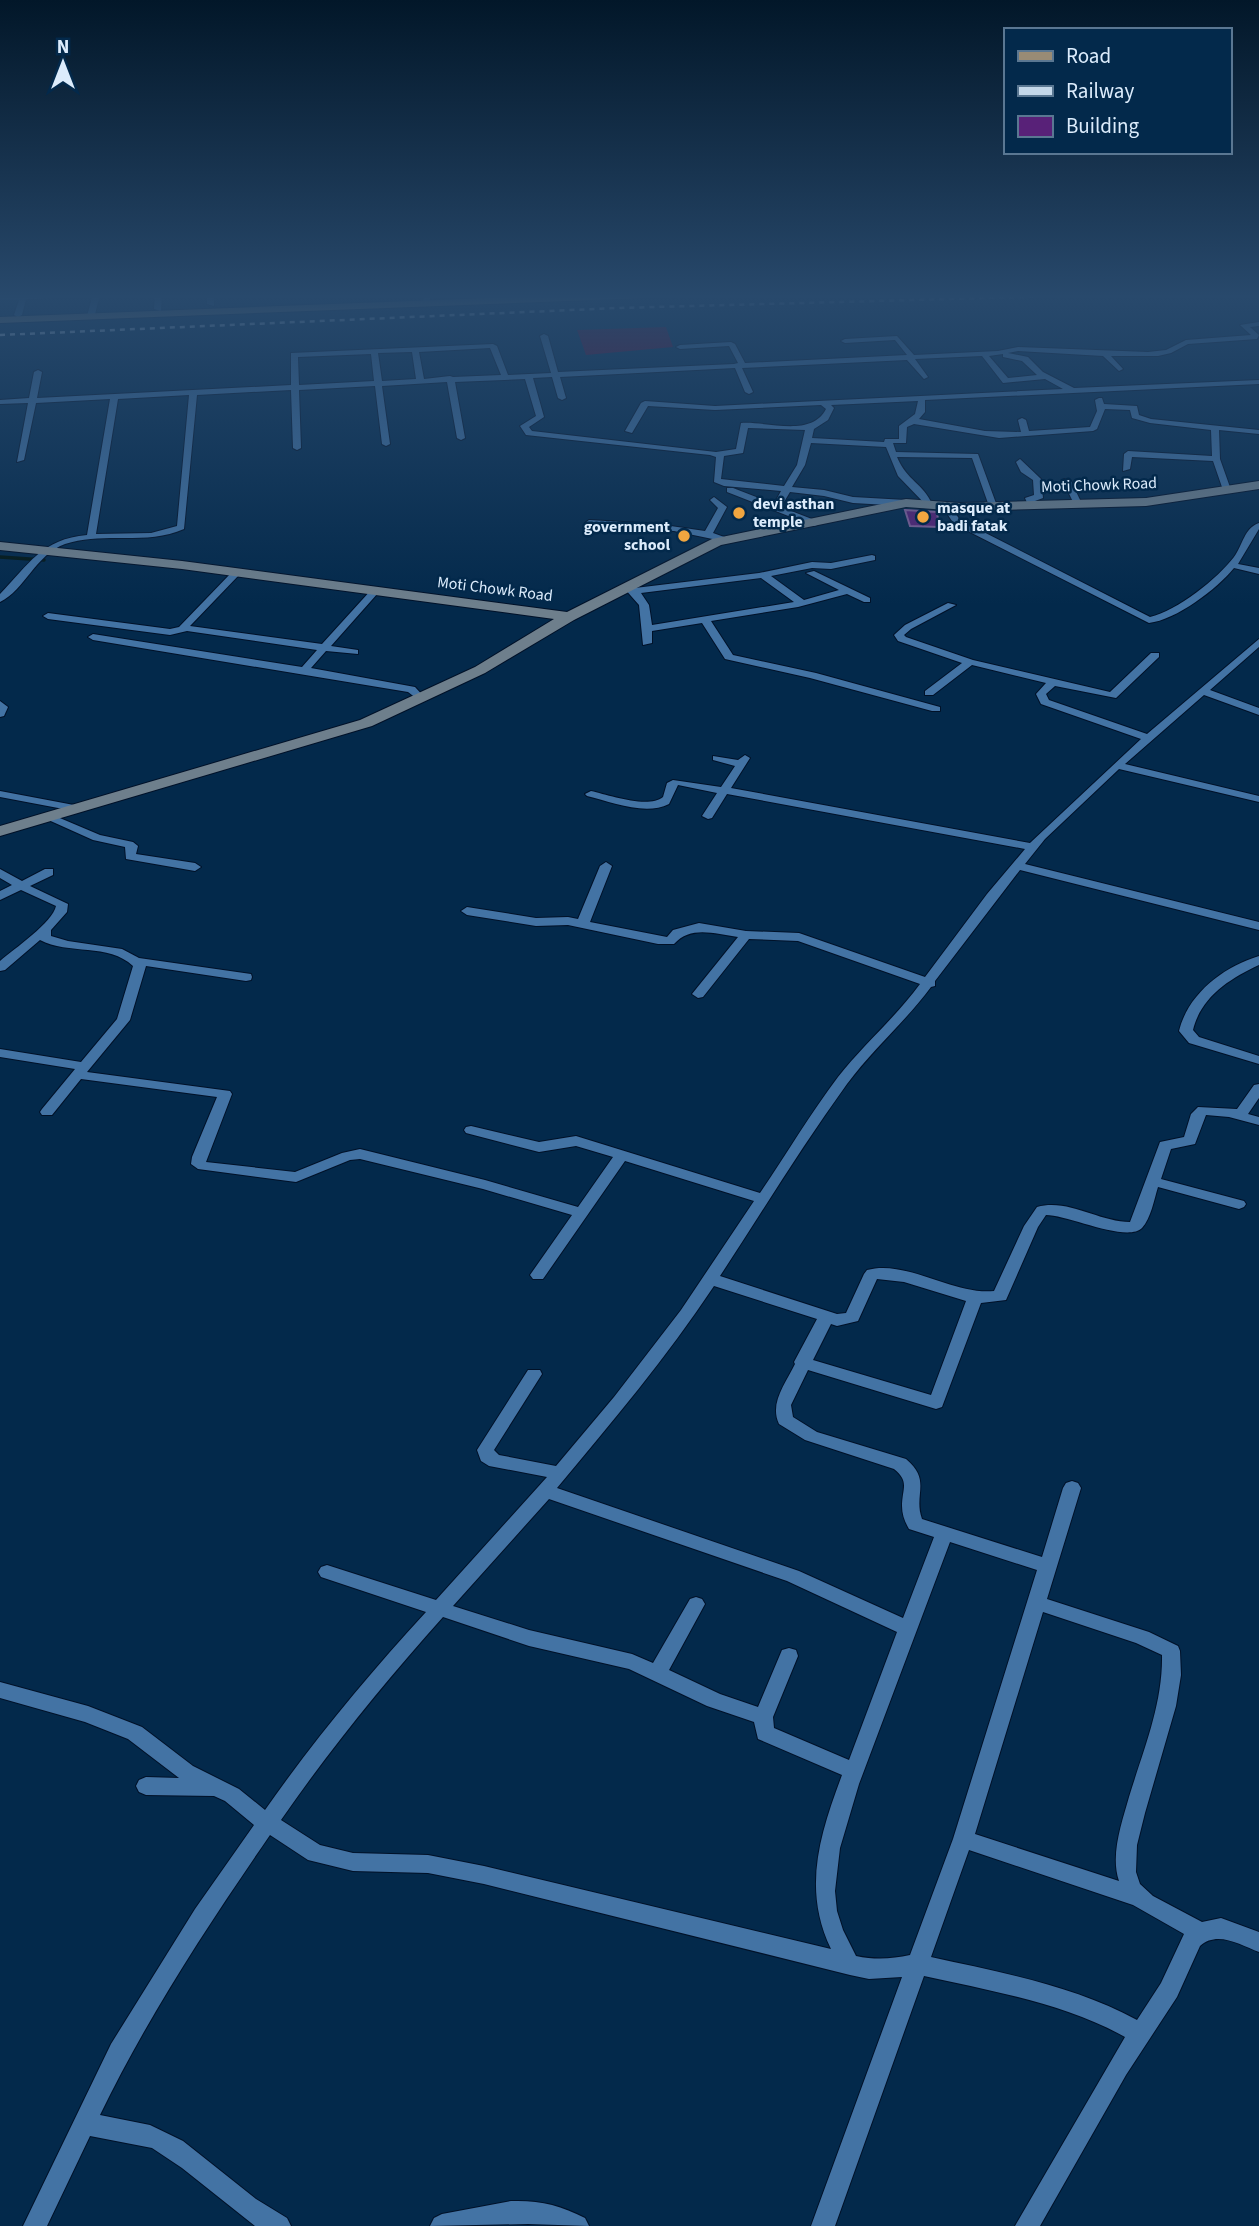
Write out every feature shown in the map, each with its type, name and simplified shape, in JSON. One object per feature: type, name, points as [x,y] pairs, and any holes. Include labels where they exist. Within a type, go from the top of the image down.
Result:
[{"type":"street","points":[[20,460],[34,398]]},
{"type":"street","points":[[0,402],[96,398]]},
{"type":"street","points":[[91,536],[114,398]]},
{"type":"street","points":[[0,599],[45,551],[91,536],[164,533],[181,527],[193,398]]},
{"type":"street","points":[[295,398],[297,448]]},
{"type":"street","points":[[380,398],[386,444]]},
{"type":"street","points":[[454,398],[461,438]]},
{"type":"street","points":[[535,398],[540,417],[524,426],[529,433],[718,454],[740,451],[747,425],[810,428],[825,418],[830,408],[823,403]]},
{"type":"street","points":[[914,421],[922,408],[920,398]]},
{"type":"street","points":[[629,431],[645,403],[715,408],[923,398]]},
{"type":"street","points":[[888,445],[888,441],[902,442],[903,426],[914,421],[956,426],[965,431],[1026,434],[1093,429],[1101,411],[1099,398]]},
{"type":"street","points":[[1100,406],[1134,408],[1135,416],[1150,421],[1259,432]]},
{"type":"street","points":[[1022,420],[1026,434]]},
{"type":"street","points":[[776,508],[801,465],[810,428]]},
{"type":"street","points":[[1215,428],[1216,459],[1227,490]]},
{"type":"street","points":[[807,440],[888,445],[895,454],[899,471],[923,491],[928,504]]},
{"type":"street","points":[[708,534],[723,507],[712,498],[718,454]]},
{"type":"street","points":[[895,454],[975,456],[993,506]]},
{"type":"street","points":[[1126,469],[1128,454],[1216,459]]},
{"type":"street","points":[[1020,462],[1024,470],[1037,478],[1039,498],[1029,499],[1032,505]]},
{"type":"street","points":[[1067,481],[1078,504]]},
{"type":"street","points":[[716,482],[788,489],[853,500],[906,503]]},
{"type":"street","points":[[716,482],[814,523]]},
{"type":"street","name":"Moti Chowk Road","points":[[0,547],[236,573],[569,617],[631,589],[724,540],[906,503],[993,506],[1146,502],[1259,485]]},
{"type":"street","points":[[946,506],[957,522],[1149,620],[1157,619],[1196,597],[1246,553],[1253,528],[1259,526]]},
{"type":"street","points":[[589,523],[657,526],[708,534],[724,540]]},
{"type":"street","points":[[647,643],[648,615],[631,589],[763,575],[872,558]]},
{"type":"street","points":[[1232,565],[1259,571]]},
{"type":"street","points":[[185,629],[184,625],[236,573]]},
{"type":"street","points":[[811,573],[867,600]]},
{"type":"street","points":[[763,575],[802,603]]},
{"type":"street","points":[[304,670],[375,591]]},
{"type":"street","points":[[647,629],[706,621],[848,592]]},
{"type":"street","points":[[951,606],[908,627],[899,635],[902,639],[970,662],[1112,696],[1155,655]]},
{"type":"street","points":[[48,615],[170,632],[185,629],[354,652]]},
{"type":"street","points":[[0,831],[366,723],[480,670],[569,617]]},
{"type":"street","points":[[706,621],[729,657],[812,675],[936,709]]},
{"type":"street","points":[[93,637],[411,689],[420,698]]},
{"type":"street","points":[[35,2226],[84,2124],[150,1998],[201,1916],[266,1822],[374,1684],[545,1492],[648,1366],[711,1279],[843,1080],[930,983],[991,898],[1034,847],[1117,765],[1259,642]]},
{"type":"street","points":[[929,693],[970,662]]},
{"type":"street","points":[[1052,682],[1041,694],[1045,702],[1148,738]]},
{"type":"street","points":[[1202,691],[1259,712]]},
{"type":"street","points":[[0,704],[3,707],[0,714]]},
{"type":"street","points":[[708,816],[727,791],[743,761],[717,758]]},
{"type":"street","points":[[1117,765],[1259,799]]},
{"type":"street","points":[[591,794],[654,805],[664,803],[673,783],[678,782],[1034,847]]},
{"type":"street","points":[[0,794],[74,808]]},
{"type":"street","points":[[48,816],[97,838],[129,844],[132,846],[130,856],[195,867]]},
{"type":"street","points":[[583,923],[606,866]]},
{"type":"street","points":[[1020,866],[1259,926]]},
{"type":"street","points":[[0,896],[49,872]]},
{"type":"street","points":[[0,873],[37,895],[62,904],[61,912],[45,929],[0,967]]},
{"type":"street","points":[[467,911],[536,922],[583,923],[670,941],[677,933],[699,927],[746,934],[799,937],[930,983]]},
{"type":"street","points":[[45,929],[45,938],[51,941],[115,952],[137,961],[246,977]]},
{"type":"street","points":[[698,994],[746,934]]},
{"type":"street","points":[[1259,960],[1214,984],[1195,1011],[1186,1031],[1194,1040],[1259,1060]]},
{"type":"street","points":[[47,1112],[123,1020],[141,971],[137,961]]},
{"type":"street","points":[[0,1053],[82,1071],[225,1094],[199,1157],[198,1164],[203,1166],[296,1177],[347,1156],[359,1154],[485,1185],[582,1213]]},
{"type":"street","points":[[1235,1115],[1245,1110],[1259,1088]]},
{"type":"street","points":[[711,1279],[838,1320],[852,1317],[872,1274],[888,1275],[976,1296],[1000,1296],[1031,1226],[1042,1210],[1060,1211],[1118,1226],[1134,1227],[1165,1145],[1184,1144],[1193,1137],[1198,1114],[1210,1110],[1259,1121]]},
{"type":"street","points":[[471,1129],[531,1146],[576,1141],[763,1199]]},
{"type":"street","points":[[538,1275],[622,1155]]},
{"type":"street","points":[[1152,1181],[1239,1204]]},
{"type":"street","points":[[802,1362],[936,1403],[976,1296]]},
{"type":"street","points":[[826,1317],[783,1405],[782,1414],[785,1420],[811,1436],[900,1464],[909,1470],[914,1478],[910,1516],[915,1524],[1049,1567]]},
{"type":"street","points":[[534,1374],[485,1450],[487,1456],[495,1461],[560,1474]]},
{"type":"street","points":[[823,2226],[963,1839],[1072,1488]]},
{"type":"street","points":[[545,1492],[793,1576],[908,1629]]},
{"type":"street","points":[[850,1965],[831,1928],[825,1891],[835,1830],[854,1771],[944,1534]]},
{"type":"street","points":[[327,1572],[550,1644],[632,1662],[714,1700],[763,1717]]},
{"type":"street","points":[[657,1673],[696,1604]]},
{"type":"street","points":[[1037,1604],[1142,1637],[1171,1651],[1173,1661],[1167,1694],[1126,1852],[1126,1877],[1131,1889],[1144,1899],[1200,1932],[1221,1928],[1259,1942]]},
{"type":"street","points":[[789,1656],[763,1717],[765,1733],[854,1771]]},
{"type":"street","points":[[0,1690],[125,1728],[186,1772],[232,1795],[266,1822],[315,1853],[331,1858],[353,1862],[428,1864],[484,1875],[850,1965],[893,1969],[916,1964],[1027,1989],[1112,2018],[1139,2034]]},
{"type":"street","points":[[146,1786],[217,1788]]},
{"type":"street","points":[[963,1839],[1144,1899]]},
{"type":"street","points":[[1027,2226],[1139,2034],[1170,1990],[1184,1955],[1200,1932]]},
{"type":"street","points":[[84,2124],[158,2140],[179,2152],[250,2210],[279,2226]]},
{"type":"street","points":[[442,2226],[533,2211],[549,2213],[577,2226]]},
{"type":"building","name":"masque at badi fatak","points":[[905,510],[937,512],[939,527],[910,526]]},
{"type":"waterway","points":[[0,557],[44,560]]},
{"type":"place","name":"devi asthan temple","points":[[739,513]]},
{"type":"place","name":"masque at badi fatak","points":[[923,517]]},
{"type":"place","name":"government school","points":[[684,536]]}]
